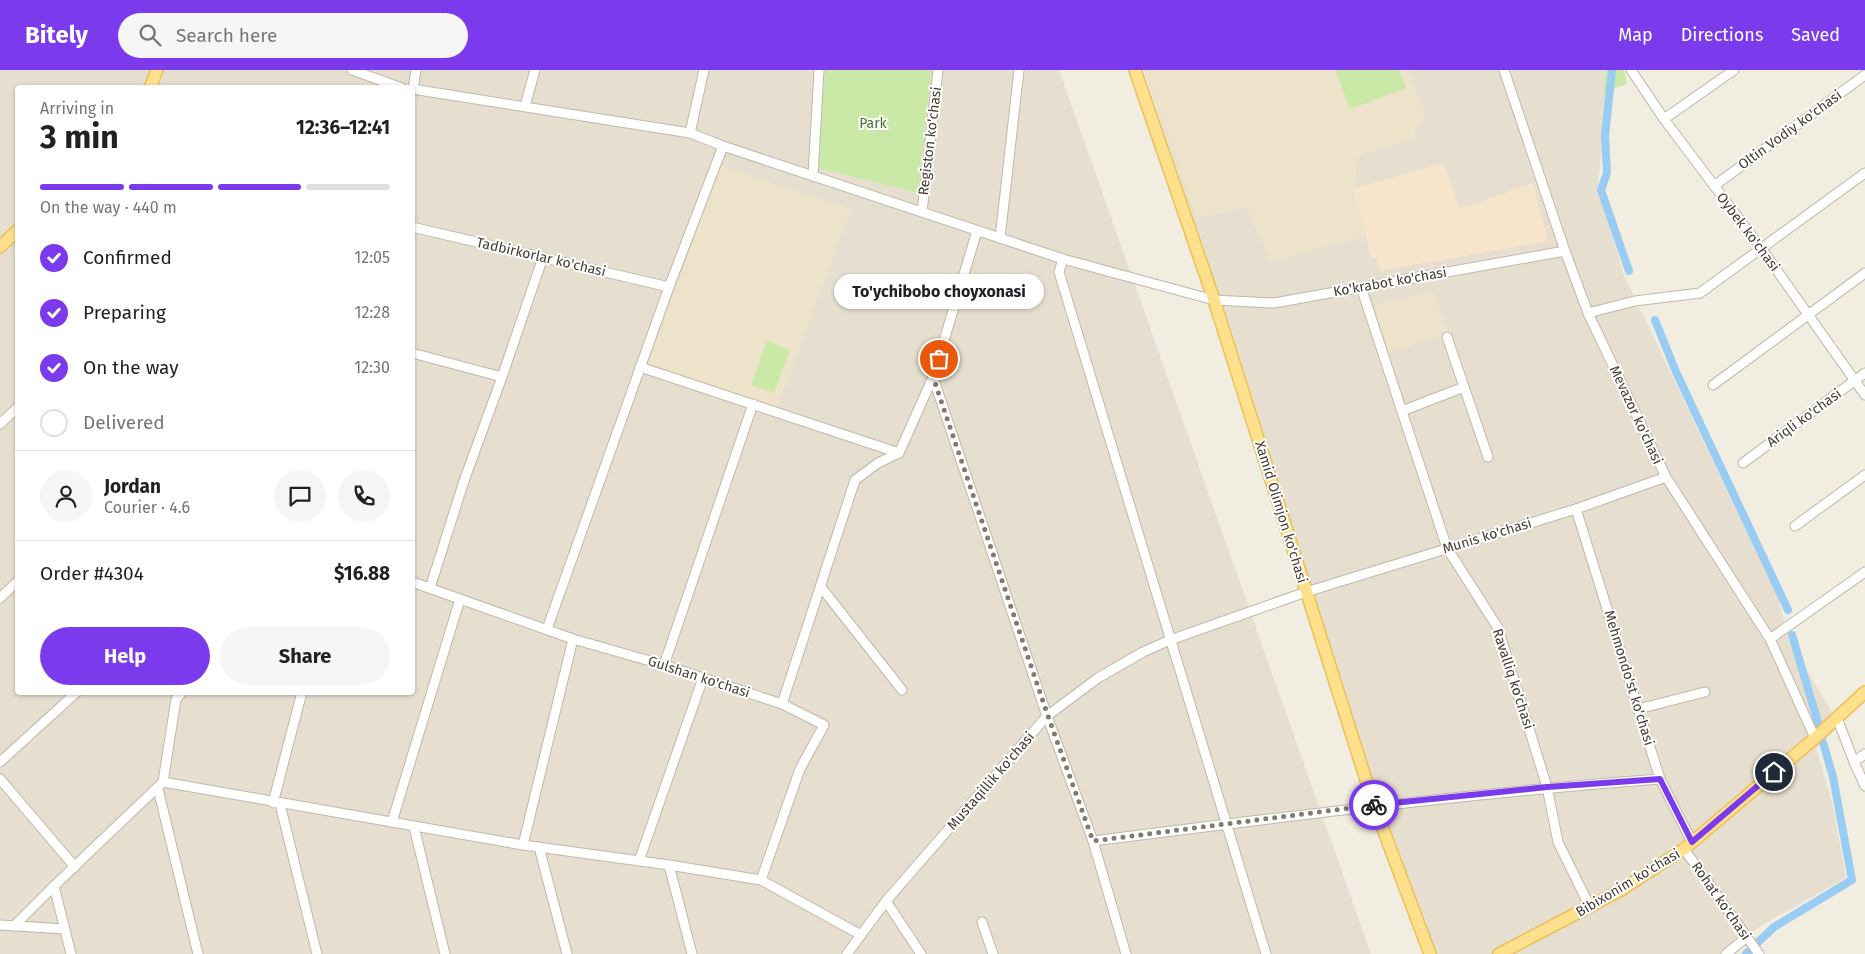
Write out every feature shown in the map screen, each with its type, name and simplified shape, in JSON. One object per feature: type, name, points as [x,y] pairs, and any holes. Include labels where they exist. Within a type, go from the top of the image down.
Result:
[{"type":"main road","points":[[151,85],[157,70]]},
{"type":"main road","name":"Xamid Olimjon ko'chasi","points":[[1135,70],[1214,300],[1374,805],[1430,954]]},
{"type":"main road","points":[[0,247],[15,233]]},
{"type":"main road","name":"Bibixonim ko'chasi","points":[[1499,954],[1621,890],[1688,846],[1815,738],[1865,692]]},
{"type":"street","points":[[352,70],[394,85]]},
{"type":"street","points":[[414,85],[416,70]]},
{"type":"street","points":[[525,106],[535,70]]},
{"type":"street","points":[[690,133],[704,70]]},
{"type":"street","points":[[813,176],[819,70]]},
{"type":"street","name":"Registon ko'chasi","points":[[922,212],[938,70]]},
{"type":"street","points":[[1000,238],[1019,70]]},
{"type":"street","name":"Mevazor ko'chasi","points":[[1504,70],[1565,252],[1588,313],[1666,477],[1770,639],[1815,738]]},
{"type":"street","name":"Oybek ko'chasi","points":[[1631,70],[1664,119],[1761,248],[1865,395]]},
{"type":"street","points":[[1664,119],[1734,70]]},
{"type":"street","name":"Oltin Vodiy ko'chasi","points":[[1714,186],[1865,75]]},
{"type":"street","name":"Ko'krabot ko'chasi","points":[[415,89],[690,133],[723,146],[977,231],[1063,258],[1214,300],[1274,303],[1565,252]]},
{"type":"street","points":[[546,629],[669,287],[723,146]]},
{"type":"street","points":[[1588,313],[1635,301],[1700,293],[1865,174]]},
{"type":"street","name":"Tadbirkorlar ko'chasi","points":[[415,228],[669,287]]},
{"type":"street","points":[[782,704],[855,480],[878,463],[899,453],[933,377],[977,231]]},
{"type":"street","points":[[430,588],[464,481],[543,257]]},
{"type":"street","points":[[1063,258],[1059,272],[1266,954]]},
{"type":"street","points":[[1713,385],[1865,273]]},
{"type":"street","name":"Ravalliq ko'chasi","points":[[1360,287],[1448,548],[1498,628],[1547,787],[1558,842],[1590,907]]},
{"type":"street","points":[[1447,336],[1488,457]]},
{"type":"street","points":[[415,355],[502,377]]},
{"type":"street","points":[[640,367],[899,453]]},
{"type":"street","name":"Ariqli ko'chasi","points":[[1743,463],[1865,373]]},
{"type":"street","points":[[933,377],[1048,716],[1093,841],[1126,954]]},
{"type":"street","points":[[1402,411],[1464,388]]},
{"type":"street","points":[[664,665],[753,404]]},
{"type":"street","points":[[0,424],[15,409]]},
{"type":"street","points":[[1795,526],[1865,475]]},
{"type":"street","name":"Munis ko'chasi","points":[[1306,592],[1576,509],[1666,477]]},
{"type":"street","name":"Mehmondo'st ko'chasi","points":[[1576,509],[1660,779],[1688,846]]},
{"type":"street","points":[[1770,639],[1865,572]]},
{"type":"street","name":"Gulshan ko'chasi","points":[[415,583],[573,638],[664,665],[782,704],[824,725],[800,769],[761,880]]},
{"type":"street","points":[[0,598],[15,584]]},
{"type":"street","points":[[820,587],[902,690]]},
{"type":"street","name":"Mustaqillik ko'chasi","points":[[847,954],[886,901],[1048,716],[1098,678],[1143,652],[1170,640],[1306,592]]},
{"type":"street","points":[[392,822],[460,599]]},
{"type":"street","points":[[523,844],[573,638]]},
{"type":"street","points":[[640,861],[704,678]]},
{"type":"street","points":[[1638,709],[1705,692]]},
{"type":"street","points":[[0,762],[74,695]]},
{"type":"street","points":[[179,695],[176,699],[161,785],[198,954]]},
{"type":"street","points":[[301,695],[277,803],[317,954]]},
{"type":"street","points":[[1837,718],[1865,786]]},
{"type":"street","points":[[1854,762],[1865,754]]},
{"type":"street","points":[[0,779],[75,867]]},
{"type":"street","points":[[1093,841],[1374,805],[1547,787],[1660,779]]},
{"type":"street","points":[[161,785],[539,847],[761,880],[861,936]]},
{"type":"street","points":[[14,926],[161,785]]},
{"type":"street","points":[[414,827],[445,954]]},
{"type":"street","name":"Rohat ko'chasi","points":[[1688,846],[1759,954]]},
{"type":"street","points":[[539,847],[567,954]]},
{"type":"street","points":[[669,865],[692,954]]},
{"type":"street","points":[[54,886],[71,954]]},
{"type":"street","points":[[886,901],[921,954]]},
{"type":"street","points":[[982,922],[993,954]]},
{"type":"street","points":[[0,926],[65,930]]},
{"type":"street","points":[[1726,954],[1747,937]]},
{"type":"shaded area","points":[[0,70],[1059,70],[1371,954],[0,954]]},
{"type":"shaded area","points":[[1144,70],[1608,70],[1598,189],[1624,275],[1778,598],[1790,644],[1830,708],[1835,729],[1816,748],[1832,801],[1846,878],[1757,928],[1729,954],[1435,954],[1364,761],[1241,362]]},
{"type":"shaded area","points":[[1146,70],[1408,70],[1426,116],[1414,132],[1416,138],[1359,155],[1353,189],[1366,236],[1270,262],[1247,207],[1196,218]]},
{"type":"shaded area","points":[[1443,163],[1459,209],[1533,183],[1548,241],[1380,271],[1378,258],[1370,258],[1353,189]]},
{"type":"shaded area","points":[[721,165],[851,209],[777,409],[648,365]]},
{"type":"shaded area","points":[[1433,292],[1448,333],[1389,353],[1375,305]]},
{"type":"green space","name":"Park","points":[[825,70],[931,70],[918,193],[817,168]]},
{"type":"green space","points":[[1335,70],[1399,70],[1406,88],[1350,109]]},
{"type":"green space","points":[[1606,70],[1624,70],[1627,84],[1604,92]]},
{"type":"green space","points":[[767,341],[790,350],[774,393],[751,385]]},
{"type":"waterway","points":[[1612,70],[1605,136],[1607,173],[1601,190],[1629,271]]},
{"type":"waterway","points":[[1655,320],[1676,372],[1788,610]]},
{"type":"waterway","points":[[1792,635],[1819,726]]},
{"type":"waterway","points":[[1746,954],[1774,927],[1852,880],[1833,777],[1822,739]]},
{"type":"way so far","points":[[939,359],[933,377],[1048,716],[1093,841],[1374,805]]},
{"type":"place","name":"To'ychibobo choyxonasi","points":[[939,359]]},
{"type":"route","points":[[1374,805],[1547,787],[1660,779],[1692,842],[1774,772]]}]
